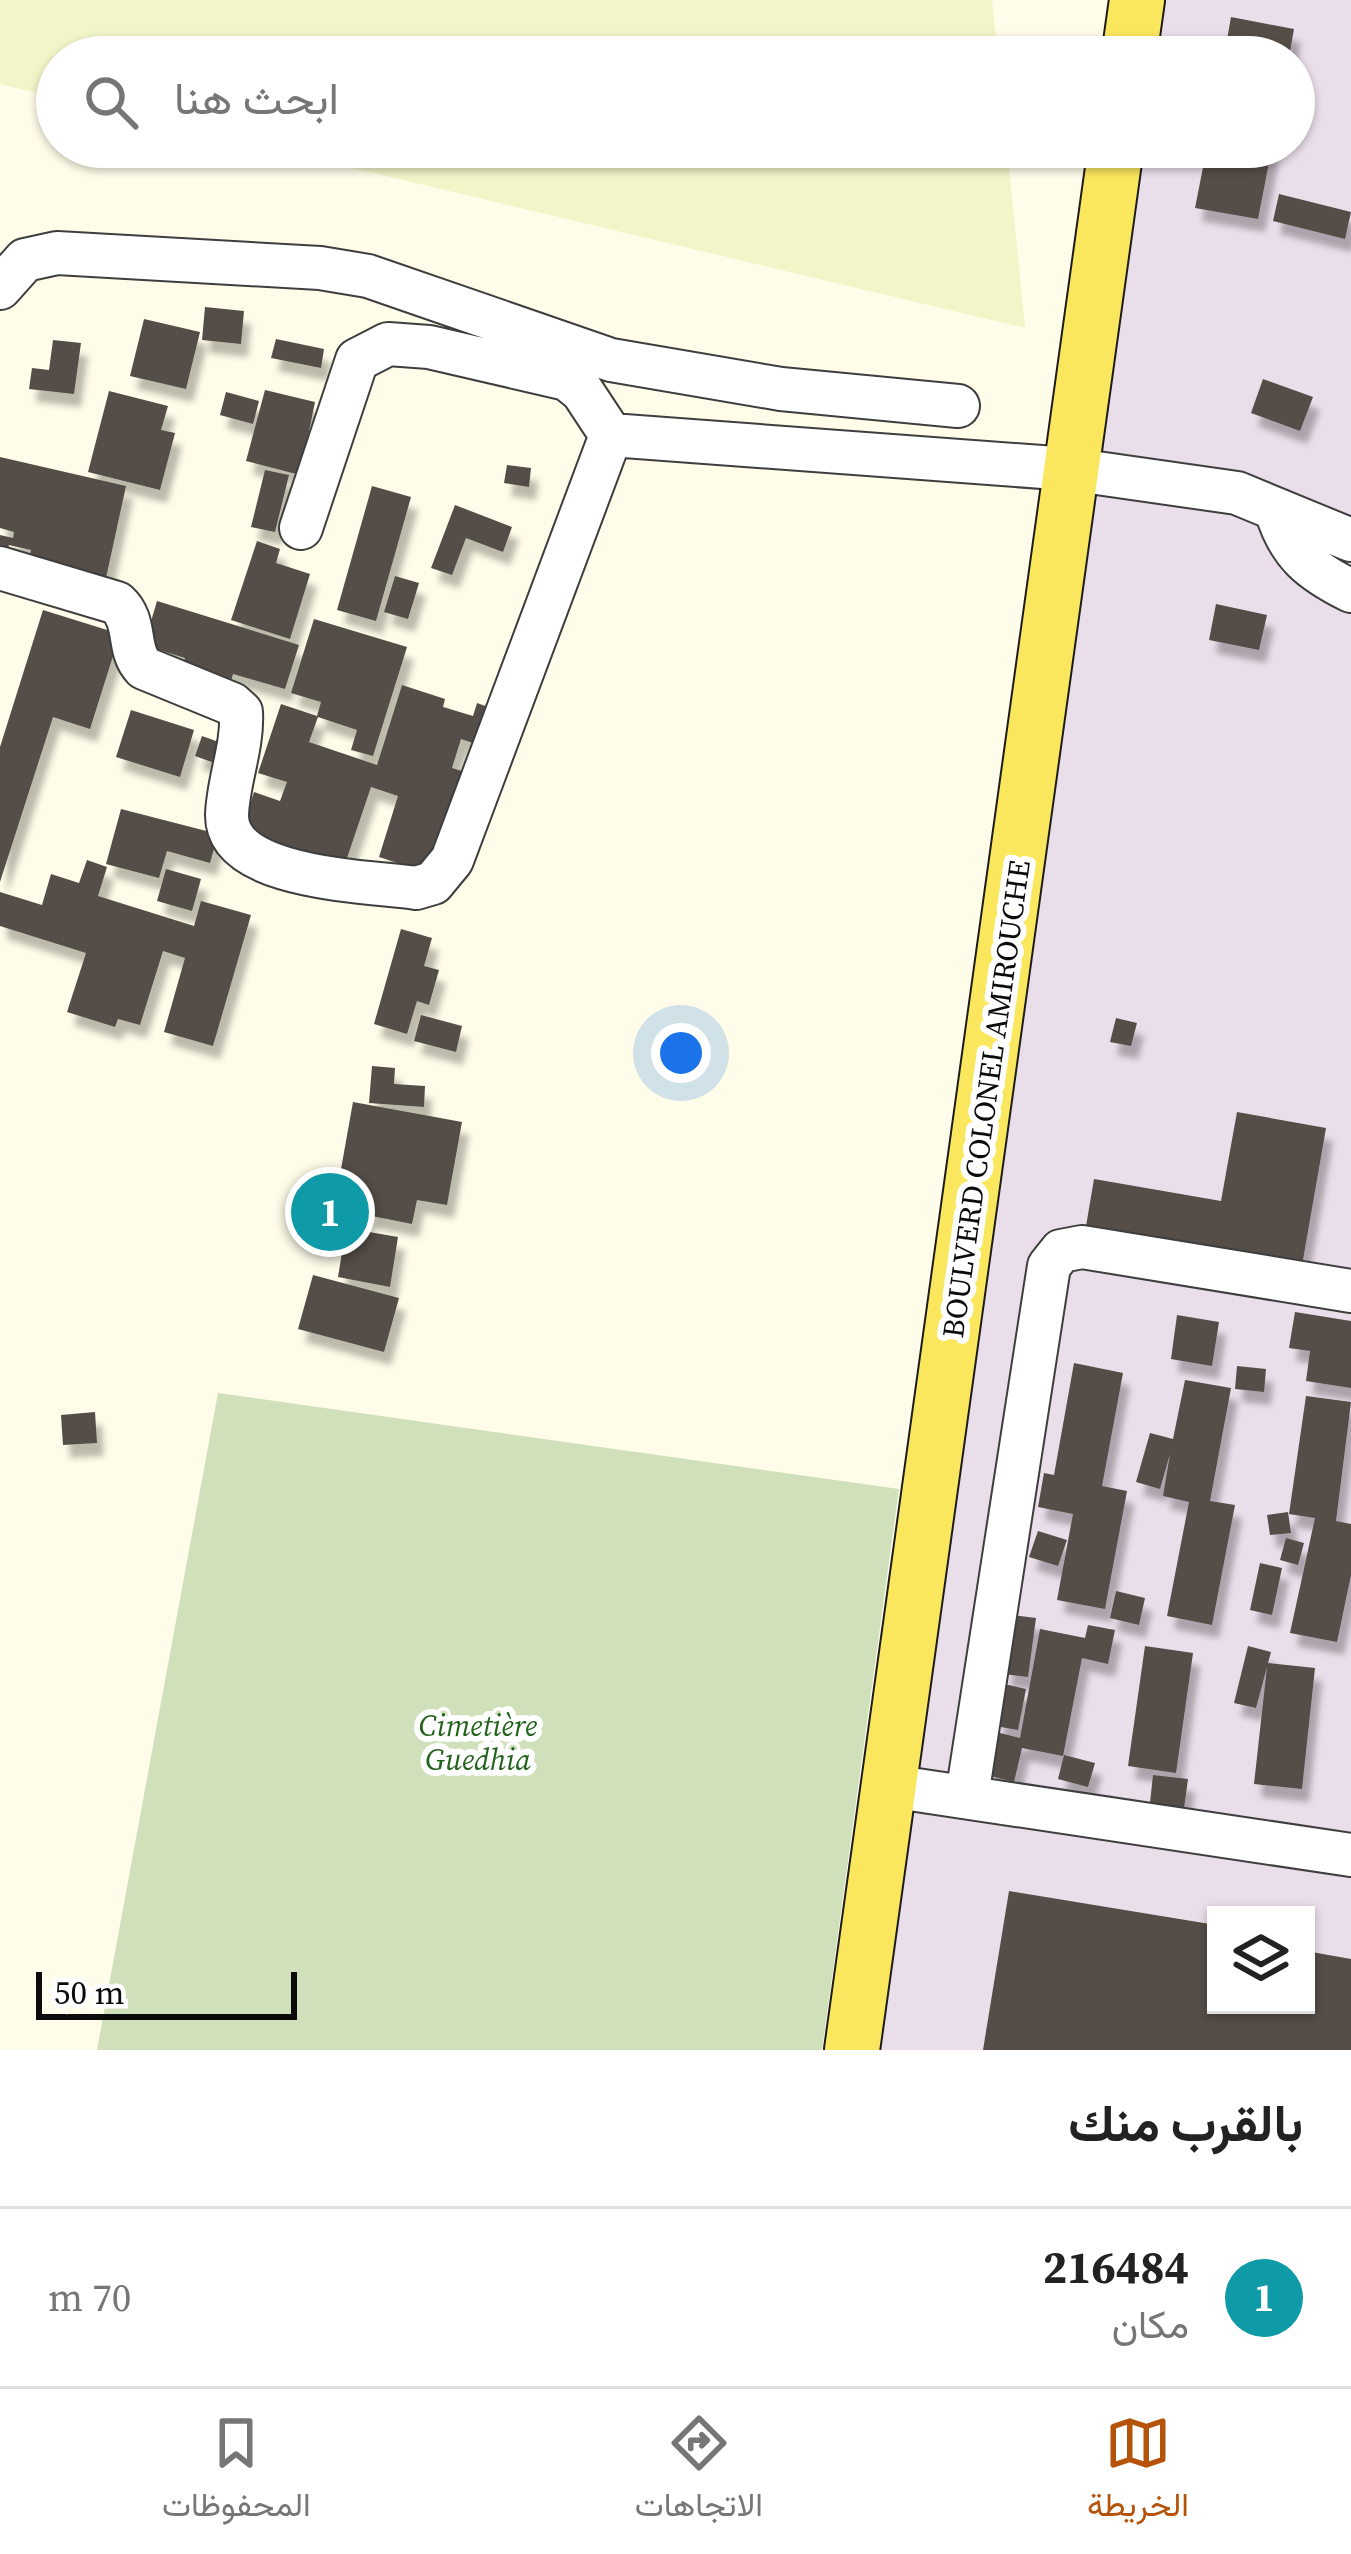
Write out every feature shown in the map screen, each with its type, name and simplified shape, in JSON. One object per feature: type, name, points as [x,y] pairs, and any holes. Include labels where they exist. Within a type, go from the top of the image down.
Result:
[{"type":"main road","points":[[1132,36],[1137,0]]},
{"type":"main road","name":"BOULVERD COLONEL AMIROUCHE","points":[[852,2050],[1113,168]]},
{"type":"street","points":[[0,288],[26,260],[57,253],[320,268],[368,276],[611,360],[781,388],[958,406]]},
{"type":"street","points":[[301,528],[357,361],[388,344],[429,347],[567,379],[583,391],[611,435]]},
{"type":"street","points":[[611,435],[1069,469],[1237,494],[1351,540]]},
{"type":"street","points":[[0,568],[117,603],[130,618],[137,660],[144,668],[241,712],[226,820],[235,841],[253,856],[275,868],[416,888],[434,883],[452,860],[611,435]]},
{"type":"street","points":[[1276,510],[1286,542],[1312,572],[1351,591]]},
{"type":"street","points":[[967,1796],[1049,1266],[1061,1251],[1082,1247],[1351,1292]]},
{"type":"street","points":[[890,1786],[1351,1855]]},
{"type":"shaded area","points":[[1165,0],[1351,0],[1351,2050],[880,2050],[1141,168],[1315,168],[1315,36],[1160,36]]},
{"type":"green space","points":[[0,0],[992,0],[996,36],[36,36],[36,93],[0,84]]},
{"type":"green space","points":[[352,168],[1009,168],[1025,328]]},
{"type":"green space","name":"Cimetière Guedhia","points":[[218,1393],[899,1489],[822,2050],[97,2050]]},
{"type":"building","points":[[1231,17],[1294,29],[1293,36],[1228,36]]},
{"type":"building","points":[[1203,168],[1268,168],[1258,219],[1195,208]]},
{"type":"building","points":[[1279,194],[1351,212],[1345,239],[1273,221]]},
{"type":"building","points":[[205,307],[244,311],[241,344],[202,340]]},
{"type":"building","points":[[144,319],[200,332],[186,389],[130,376]]},
{"type":"building","points":[[276,339],[324,349],[321,368],[271,358]]},
{"type":"building","points":[[53,340],[81,343],[74,394],[29,389],[32,368],[49,370]]},
{"type":"building","points":[[1263,379],[1313,397],[1300,431],[1251,413]]},
{"type":"building","points":[[265,390],[315,402],[300,475],[246,461]]},
{"type":"building","points":[[109,391],[168,406],[161,430],[175,433],[160,490],[88,472]]},
{"type":"building","points":[[226,392],[259,401],[253,424],[220,415]]},
{"type":"building","points":[[0,457],[126,486],[106,578],[29,561],[31,550],[9,545],[5,562],[0,561],[0,535],[13,538],[14,532],[0,528]]},
{"type":"building","points":[[507,465],[531,468],[529,487],[504,483]]},
{"type":"building","points":[[265,470],[289,475],[275,532],[251,527]]},
{"type":"building","points":[[372,486],[411,497],[376,621],[337,610]]},
{"type":"building","points":[[455,505],[512,527],[503,552],[466,538],[452,575],[431,568]]},
{"type":"building","points":[[257,541],[280,549],[276,563],[310,574],[290,639],[231,620]]},
{"type":"building","points":[[395,576],[419,583],[408,619],[384,612]]},
{"type":"building","points":[[157,601],[299,645],[285,689],[233,674],[227,696],[178,681],[185,658],[144,645]]},
{"type":"building","points":[[1216,604],[1267,615],[1259,650],[1209,640]]},
{"type":"building","points":[[43,610],[120,634],[90,729],[53,717],[0,882],[0,747]]},
{"type":"building","points":[[314,619],[407,647],[373,756],[351,750],[357,730],[318,717],[309,742],[377,765],[402,685],[445,699],[443,707],[473,716],[477,703],[499,711],[488,748],[461,739],[452,768],[475,775],[442,877],[379,857],[398,796],[371,787],[344,867],[241,833],[254,792],[280,801],[287,782],[258,773],[281,704],[317,716],[321,702],[291,693]]},
{"type":"building","points":[[131,710],[194,730],[180,777],[116,757]]},
{"type":"building","points":[[202,736],[230,746],[223,766],[195,756]]},
{"type":"building","points":[[121,809],[218,834],[210,863],[167,851],[159,878],[106,864]]},
{"type":"building","points":[[87,860],[107,867],[98,896],[194,926],[201,901],[251,915],[213,1046],[164,1032],[185,958],[163,951],[140,1025],[118,1019],[115,1027],[67,1012],[86,953],[0,926],[0,892],[42,905],[51,874],[79,883]]},
{"type":"building","points":[[166,869],[201,879],[192,911],[157,901]]},
{"type":"building","points":[[401,929],[432,938],[424,966],[439,970],[429,1005],[417,1001],[407,1034],[374,1024]]},
{"type":"building","points":[[421,1015],[462,1026],[456,1052],[414,1041]]},
{"type":"building","points":[[1116,1018],[1137,1023],[1131,1046],[1110,1042]]},
{"type":"building","points":[[372,1066],[395,1068],[394,1084],[425,1086],[424,1107],[369,1103]]},
{"type":"building","points":[[353,1102],[462,1122],[447,1205],[417,1200],[412,1224],[367,1215],[370,1203],[336,1197]]},
{"type":"building","points":[[1237,1112],[1326,1128],[1300,1277],[1084,1238],[1094,1179],[1221,1201]]},
{"type":"building","points":[[346,1228],[398,1237],[390,1287],[338,1277]]},
{"type":"building","points":[[313,1275],[399,1298],[384,1352],[298,1329]]},
{"type":"building","points":[[1295,1312],[1351,1321],[1351,1388],[1306,1381],[1310,1351],[1289,1348]]},
{"type":"building","points":[[1177,1315],[1219,1322],[1212,1366],[1171,1359]]},
{"type":"building","points":[[1074,1363],[1123,1373],[1102,1486],[1127,1491],[1105,1609],[1057,1600],[1073,1514],[1038,1507],[1044,1473],[1054,1475]]},
{"type":"building","points":[[1237,1366],[1266,1369],[1264,1392],[1235,1389]]},
{"type":"building","points":[[1185,1380],[1231,1388],[1210,1501],[1235,1505],[1212,1625],[1167,1616],[1189,1502],[1163,1496],[1170,1454],[1160,1489],[1136,1482],[1150,1433],[1173,1439]]},
{"type":"building","points":[[1306,1396],[1351,1402],[1336,1521],[1351,1524],[1351,1575],[1337,1642],[1290,1633],[1315,1518],[1289,1514]]},
{"type":"building","points":[[95,1412],[97,1443],[63,1445],[61,1415]]},
{"type":"building","points":[[1288,1512],[1291,1533],[1270,1535],[1267,1515]]},
{"type":"building","points":[[1038,1531],[1067,1540],[1058,1566],[1029,1557]]},
{"type":"building","points":[[1286,1538],[1304,1543],[1298,1565],[1280,1560]]},
{"type":"building","points":[[1260,1563],[1282,1568],[1272,1615],[1250,1610]]},
{"type":"building","points":[[1116,1591],[1145,1598],[1139,1625],[1110,1618]]},
{"type":"building","points":[[1012,1615],[1036,1618],[1028,1677],[1004,1674]]},
{"type":"building","points":[[1088,1625],[1115,1630],[1108,1664],[1082,1658],[1063,1756],[1022,1748],[1014,1782],[986,1775],[996,1732],[1020,1738],[1040,1629],[1085,1638]]},
{"type":"building","points":[[1145,1646],[1193,1653],[1176,1773],[1128,1766]]},
{"type":"building","points":[[1248,1646],[1271,1652],[1268,1663],[1315,1668],[1302,1789],[1254,1784],[1267,1667],[1256,1708],[1234,1703]]},
{"type":"building","points":[[1004,1684],[1026,1689],[1018,1730],[995,1726]]},
{"type":"building","points":[[1064,1755],[1095,1763],[1088,1787],[1058,1779]]},
{"type":"building","points":[[1153,1775],[1188,1779],[1183,1816],[1149,1812]]},
{"type":"building","points":[[1009,1891],[1207,1924],[1207,2014],[1315,2014],[1315,1953],[1351,1959],[1351,2050],[983,2050]]},
{"type":"place","name":"216484","points":[[330,1212]]}]
